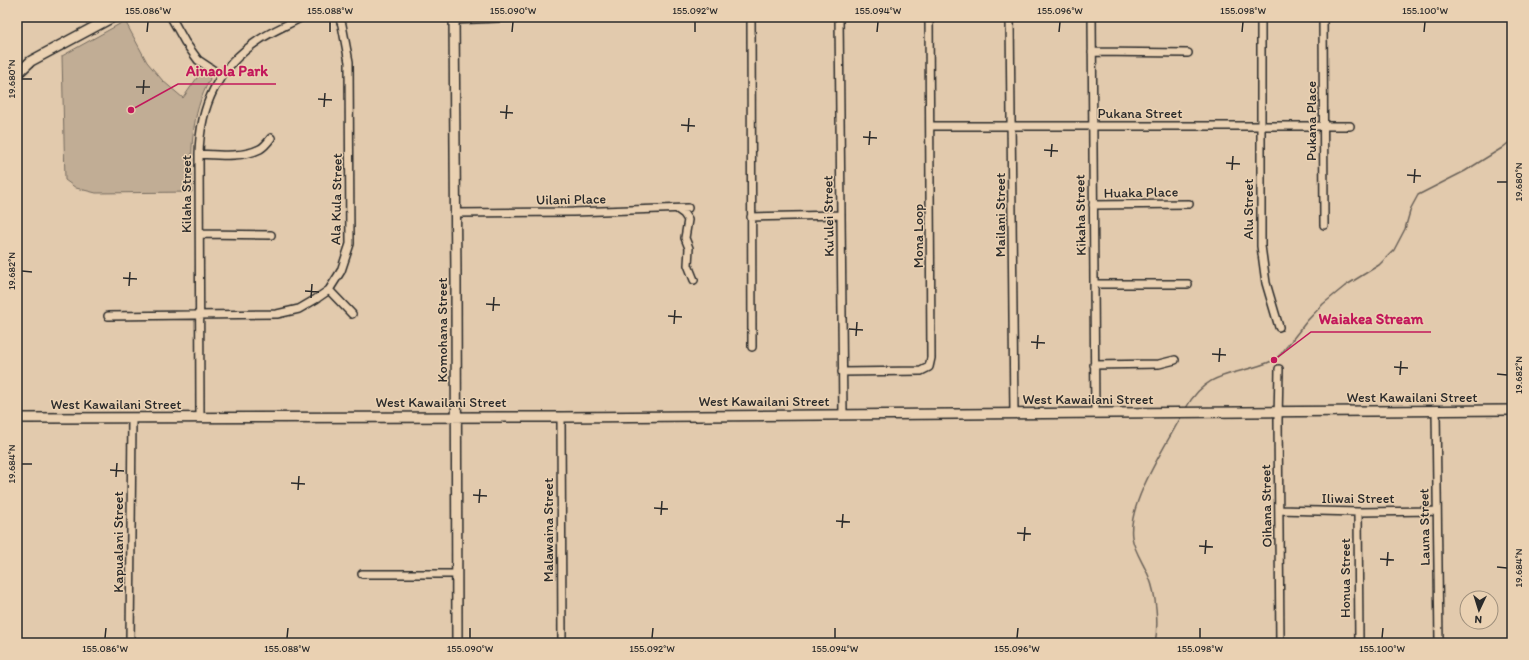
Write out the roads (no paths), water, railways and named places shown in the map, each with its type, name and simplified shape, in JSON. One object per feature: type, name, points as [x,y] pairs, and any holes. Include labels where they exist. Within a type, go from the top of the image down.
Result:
[{"type":"street","points":[[17,74],[31,61],[113,17]]},
{"type":"street","points":[[171,17],[185,42],[198,60],[222,76]]},
{"type":"street","name":"Kilaha Street","points":[[200,417],[199,154],[203,117],[210,96],[222,76],[238,57],[259,40],[302,17]]},
{"type":"street","name":"Ala Kula Street","points":[[108,316],[277,314],[299,309],[329,290],[341,271],[350,244],[350,62],[339,17]]},
{"type":"street","points":[[454,18],[519,17]]},
{"type":"street","points":[[751,17],[752,347]]},
{"type":"street","name":"Ku'ulei Street","points":[[839,17],[843,414]]},
{"type":"street","name":"Mona Loop","points":[[842,372],[921,371],[929,367],[931,358],[931,126],[929,17]]},
{"type":"street","name":"Mailani Street","points":[[1010,17],[1014,414]]},
{"type":"street","name":"Kikaha Street","points":[[1092,17],[1095,413]]},
{"type":"street","name":"Alu Street","points":[[1261,17],[1262,258],[1266,283],[1279,327]]},
{"type":"street","name":"Pukana Place","points":[[1323,17],[1325,126],[1324,225]]},
{"type":"street","name":"Komohana Street","points":[[454,18],[457,643]]},
{"type":"street","points":[[1092,52],[1188,53]]},
{"type":"street","name":"Pukana Street","points":[[931,126],[1350,126]]},
{"type":"street","points":[[199,154],[230,155],[246,153],[261,149],[271,138]]},
{"type":"street","name":"Huaka Place","points":[[1093,205],[1189,204]]},
{"type":"street","points":[[677,208],[688,220],[686,238],[689,248],[688,265],[694,280]]},
{"type":"street","name":"Uilani Place","points":[[456,213],[573,212],[688,208]]},
{"type":"street","points":[[751,217],[841,215]]},
{"type":"street","points":[[200,234],[271,235]]},
{"type":"street","points":[[1094,284],[1188,284]]},
{"type":"street","points":[[329,290],[352,314]]},
{"type":"street","points":[[1094,365],[1159,364],[1175,360]]},
{"type":"street","name":"Oihana Street","points":[[1279,368],[1280,643]]},
{"type":"street","name":"West Kawailani Street","points":[[17,418],[561,417],[1512,410]]},
{"type":"street","name":"Launa Street","points":[[1436,411],[1439,643]]},
{"type":"street","name":"Malawaina Street","points":[[561,417],[562,643]]},
{"type":"street","name":"Kapualani Street","points":[[130,643],[132,418]]},
{"type":"street","name":"Iliwai Street","points":[[1279,510],[1358,512],[1437,511]]},
{"type":"street","name":"Honua Street","points":[[1358,512],[1359,643]]},
{"type":"street","points":[[362,574],[456,574]]},
{"type":"waterway","points":[[1186,408],[1195,395],[1214,379],[1274,360],[1281,354],[1307,321],[1323,304],[1345,286],[1379,265],[1394,250],[1405,229],[1411,208],[1418,195],[1465,171],[1512,140]]},
{"type":"waterway","points":[[1155,643],[1157,618],[1153,592],[1149,577],[1133,542],[1132,524],[1135,509],[1141,493],[1157,459],[1181,417]]},
{"type":"place","name":"Ainaola Park","points":[[131,110]]},
{"type":"place","name":"Waiakea Stream","points":[[1274,360]]}]
